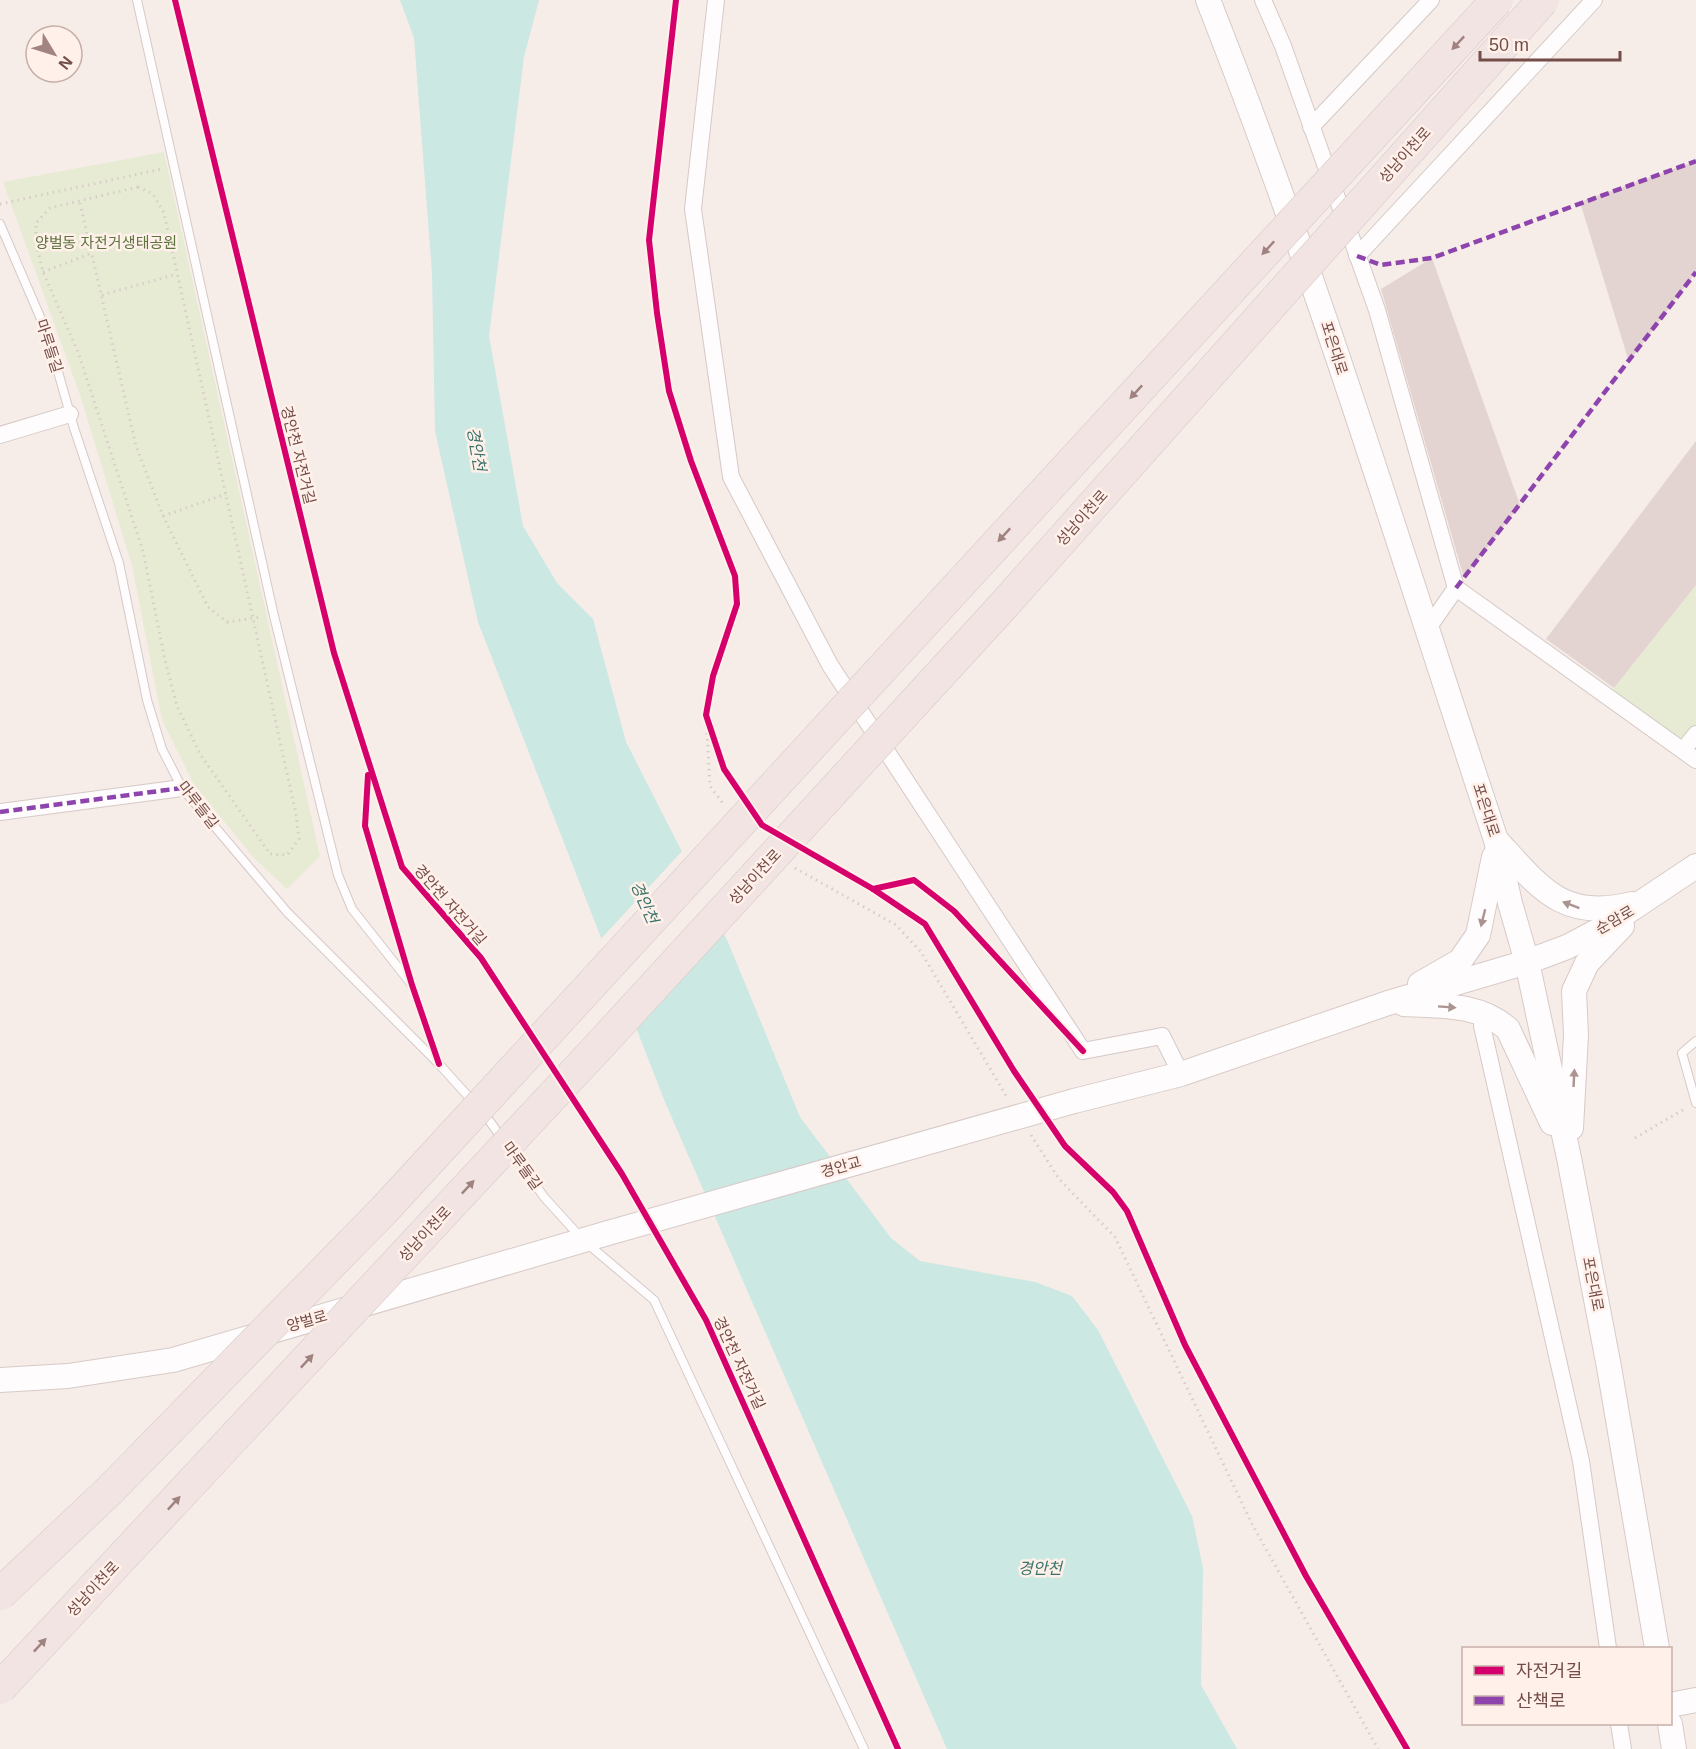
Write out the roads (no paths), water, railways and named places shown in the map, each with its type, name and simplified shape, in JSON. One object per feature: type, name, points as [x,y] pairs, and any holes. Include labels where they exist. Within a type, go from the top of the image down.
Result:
[{"type":"highway","points":[[0,1594],[109,1491],[385,1209],[1497,0]]},
{"type":"highway","name":"성남이천로","points":[[0,1688],[577,1070],[995,615],[1543,0]]},
{"type":"street","points":[[716,0],[693,209],[731,477],[830,665],[1083,1051],[1162,1036],[1181,1074]]},
{"type":"street","name":"포은대로","points":[[1208,0],[1256,122],[1307,267],[1496,840],[1527,962],[1569,1158],[1609,1367],[1657,1647]]},
{"type":"street","points":[[1263,0],[1283,46],[1377,310],[1456,588],[1690,755],[1696,734]]},
{"type":"street","points":[[1311,127],[1431,0]]},
{"type":"street","points":[[1357,256],[1594,0]]},
{"type":"street","points":[[0,435],[70,414]]},
{"type":"street","points":[[1426,631],[1456,588]]},
{"type":"street","points":[[0,812],[182,788]]},
{"type":"street","points":[[1496,840],[1546,891],[1573,907],[1607,910],[1649,900]]},
{"type":"street","points":[[1388,1003],[1460,961],[1470,949],[1478,935],[1484,914],[1496,840]]},
{"type":"street","name":"순암로","points":[[1388,1003],[1527,962],[1567,946],[1649,900],[1696,866]]},
{"type":"street","points":[[1569,1158],[1576,1035],[1574,991],[1587,963],[1649,900]]},
{"type":"street","points":[[1388,1003],[1474,1010],[1487,1014],[1508,1029],[1569,1158]]},
{"type":"street","name":"경안교","points":[[608,1233],[1074,1101],[1181,1074],[1388,1003]]},
{"type":"street","points":[[1487,1014],[1482,1026],[1581,1461],[1608,1647]]},
{"type":"street","name":"양벌로","points":[[0,1380],[68,1376],[173,1360],[608,1233]]},
{"type":"street","points":[[1672,1705],[1696,1700]]},
{"type":"street","points":[[1619,1725],[1623,1749]]},
{"type":"street","points":[[1670,1725],[1674,1749]]},
{"type":"lane","points":[[137,0],[274,616],[338,875],[352,909],[412,985]]},
{"type":"lane","name":"마루들길","points":[[0,224],[47,333],[70,414],[119,563],[147,700],[162,749],[182,788],[287,912],[439,1064],[486,1116],[544,1197],[583,1240],[654,1300],[864,1749]]},
{"type":"lane","points":[[1696,1041],[1682,1053],[1696,1103]]},
{"type":"water","name":"경안천","points":[[400,0],[539,0],[524,57],[489,336],[523,526],[557,583],[593,619],[626,742],[728,942],[800,1117],[891,1238],[920,1261],[1035,1282],[1072,1296],[1098,1330],[1192,1516],[1203,1568],[1201,1685],[1237,1749],[947,1749],[665,1102],[478,622],[435,431],[432,273],[414,38]]},
{"type":"park label","name":"양벌동 자전거생태공원","points":[[106,243]]}]
